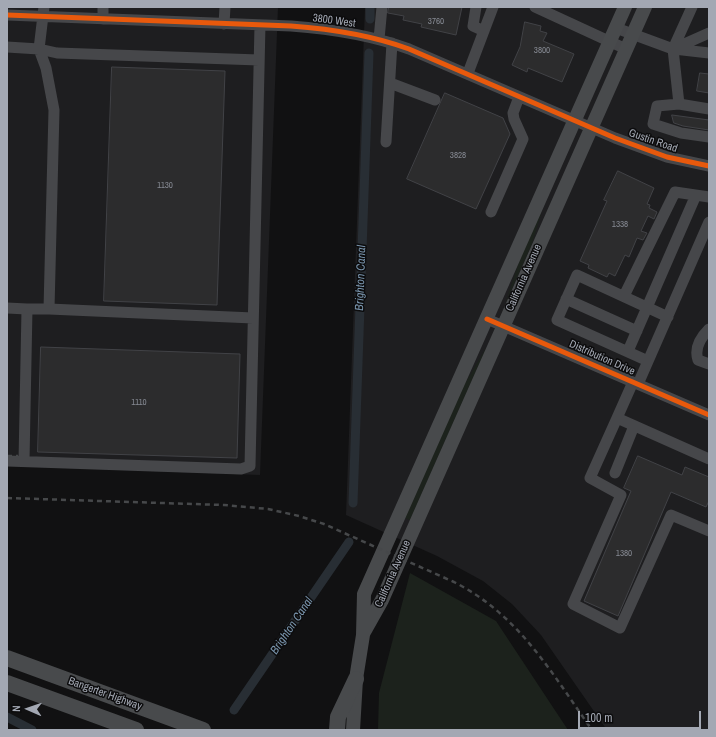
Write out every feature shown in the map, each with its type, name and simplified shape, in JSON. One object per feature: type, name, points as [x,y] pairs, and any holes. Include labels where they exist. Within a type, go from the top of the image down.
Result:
[{"type":"highway","name":"Bangerter Highway","points":[[7,658],[203,730]]},
{"type":"highway","points":[[337,730],[338,716],[356,679]]},
{"type":"highway","name":"Bangerter Highway","points":[[7,683],[136,730]]},
{"type":"main road","name":"California Avenue","points":[[353,730],[356,679],[362,634],[364,594],[626,7]]},
{"type":"main road","name":"California Avenue","points":[[362,634],[382,600],[645,7]]},
{"type":"street","points":[[103,7],[103,19]]},
{"type":"street","points":[[224,24],[225,7]]},
{"type":"street","points":[[379,39],[382,7]]},
{"type":"street","points":[[476,7],[472,26],[484,31]]},
{"type":"street","points":[[468,74],[493,7]]},
{"type":"street","points":[[535,7],[626,49]]},
{"type":"street","points":[[679,104],[673,49],[692,7]]},
{"type":"street","points":[[44,12],[39,49],[46,68],[54,110],[49,309]]},
{"type":"street","name":"3800 West","points":[[7,15],[44,12],[103,19],[291,26],[334,30],[392,43],[592,128]]},
{"type":"street","points":[[7,461],[241,469],[250,466],[260,25]]},
{"type":"street","points":[[616,28],[673,49],[709,53]]},
{"type":"street","points":[[673,49],[709,33]]},
{"type":"street","points":[[386,142],[392,43]]},
{"type":"street","points":[[7,47],[39,49],[57,53],[259,60]]},
{"type":"street","points":[[390,82],[434,100]]},
{"type":"street","points":[[491,212],[523,139],[514,119],[513,113],[519,97]]},
{"type":"street","points":[[709,109],[679,104],[657,106],[653,124],[681,133],[709,137]]},
{"type":"street","name":"Gustin Road","points":[[592,128],[667,157],[689,163],[709,166]]},
{"type":"street","points":[[624,296],[675,192],[709,198]]},
{"type":"street","points":[[628,351],[696,195]]},
{"type":"street","points":[[709,222],[648,361],[617,418],[590,478],[621,495],[573,604],[620,628],[671,516],[709,531]]},
{"type":"street","points":[[648,361],[557,320],[566,299],[577,275],[668,317]]},
{"type":"street","points":[[566,299],[637,330]]},
{"type":"street","points":[[7,308],[253,318]]},
{"type":"street","points":[[24,461],[27,309]]},
{"type":"street","name":"Distribution Drive","points":[[487,319],[709,415]]},
{"type":"street","points":[[709,329],[700,338],[696,353],[698,360],[709,364]]},
{"type":"street","points":[[617,418],[709,459]]},
{"type":"street","points":[[615,472],[634,426]]},
{"type":"shaded area","points":[[7,7],[278,7],[260,475],[7,466]]},
{"type":"shaded area","points":[[365,7],[709,7],[709,730],[607,730],[541,635],[512,604],[483,581],[437,556],[346,515]]},
{"type":"shaded area","points":[[542,211],[532,244],[505,304],[521,255]]},
{"type":"shaded area","points":[[487,346],[410,520],[405,518],[460,392]]},
{"type":"shaded area","points":[[410,573],[496,621],[568,730],[378,730],[379,693]]},
{"type":"building","points":[[389,7],[462,7],[456,35],[421,27],[422,24],[403,20],[404,16],[388,13]]},
{"type":"building","points":[[525,22],[541,26],[540,31],[547,33],[543,41],[574,54],[562,82],[528,68],[527,72],[512,65],[520,47]]},
{"type":"building","points":[[112,67],[225,71],[217,305],[104,301]]},
{"type":"building","points":[[700,73],[709,74],[709,93],[697,91]]},
{"type":"building","points":[[445,93],[503,118],[510,134],[476,209],[407,179]]},
{"type":"building","points":[[672,115],[709,120],[709,130],[674,123]]},
{"type":"building","points":[[618,171],[654,188],[647,204],[650,205],[649,208],[657,212],[654,219],[648,216],[641,231],[647,233],[643,240],[637,238],[629,257],[625,255],[615,276],[609,273],[607,277],[588,268],[589,265],[580,261],[607,201],[604,200]]},
{"type":"building","points":[[41,347],[240,354],[237,458],[38,452]]},
{"type":"building","points":[[638,456],[682,475],[685,467],[709,477],[709,501],[706,507],[671,492],[618,616],[584,601],[631,491],[624,488]]},
{"type":"waterway","name":"Brighton Canal","points":[[370,7],[370,19]]},
{"type":"waterway","name":"Brighton Canal","points":[[353,503],[369,53]]},
{"type":"waterway","name":"Brighton Canal","points":[[234,710],[349,542]]},
{"type":"waterway","name":"Brighton Canal","points":[[7,717],[32,730]]},
{"type":"railway","points":[[7,456],[18,456]]},
{"type":"railway","points":[[7,498],[224,505],[268,509],[299,516],[324,524],[454,582],[477,595],[515,628],[532,647],[592,730]]},
{"type":"cycle path","points":[[7,15],[291,26],[366,36],[409,49],[615,138],[667,157],[709,166]]},
{"type":"cycle path","points":[[487,319],[709,415]]}]
